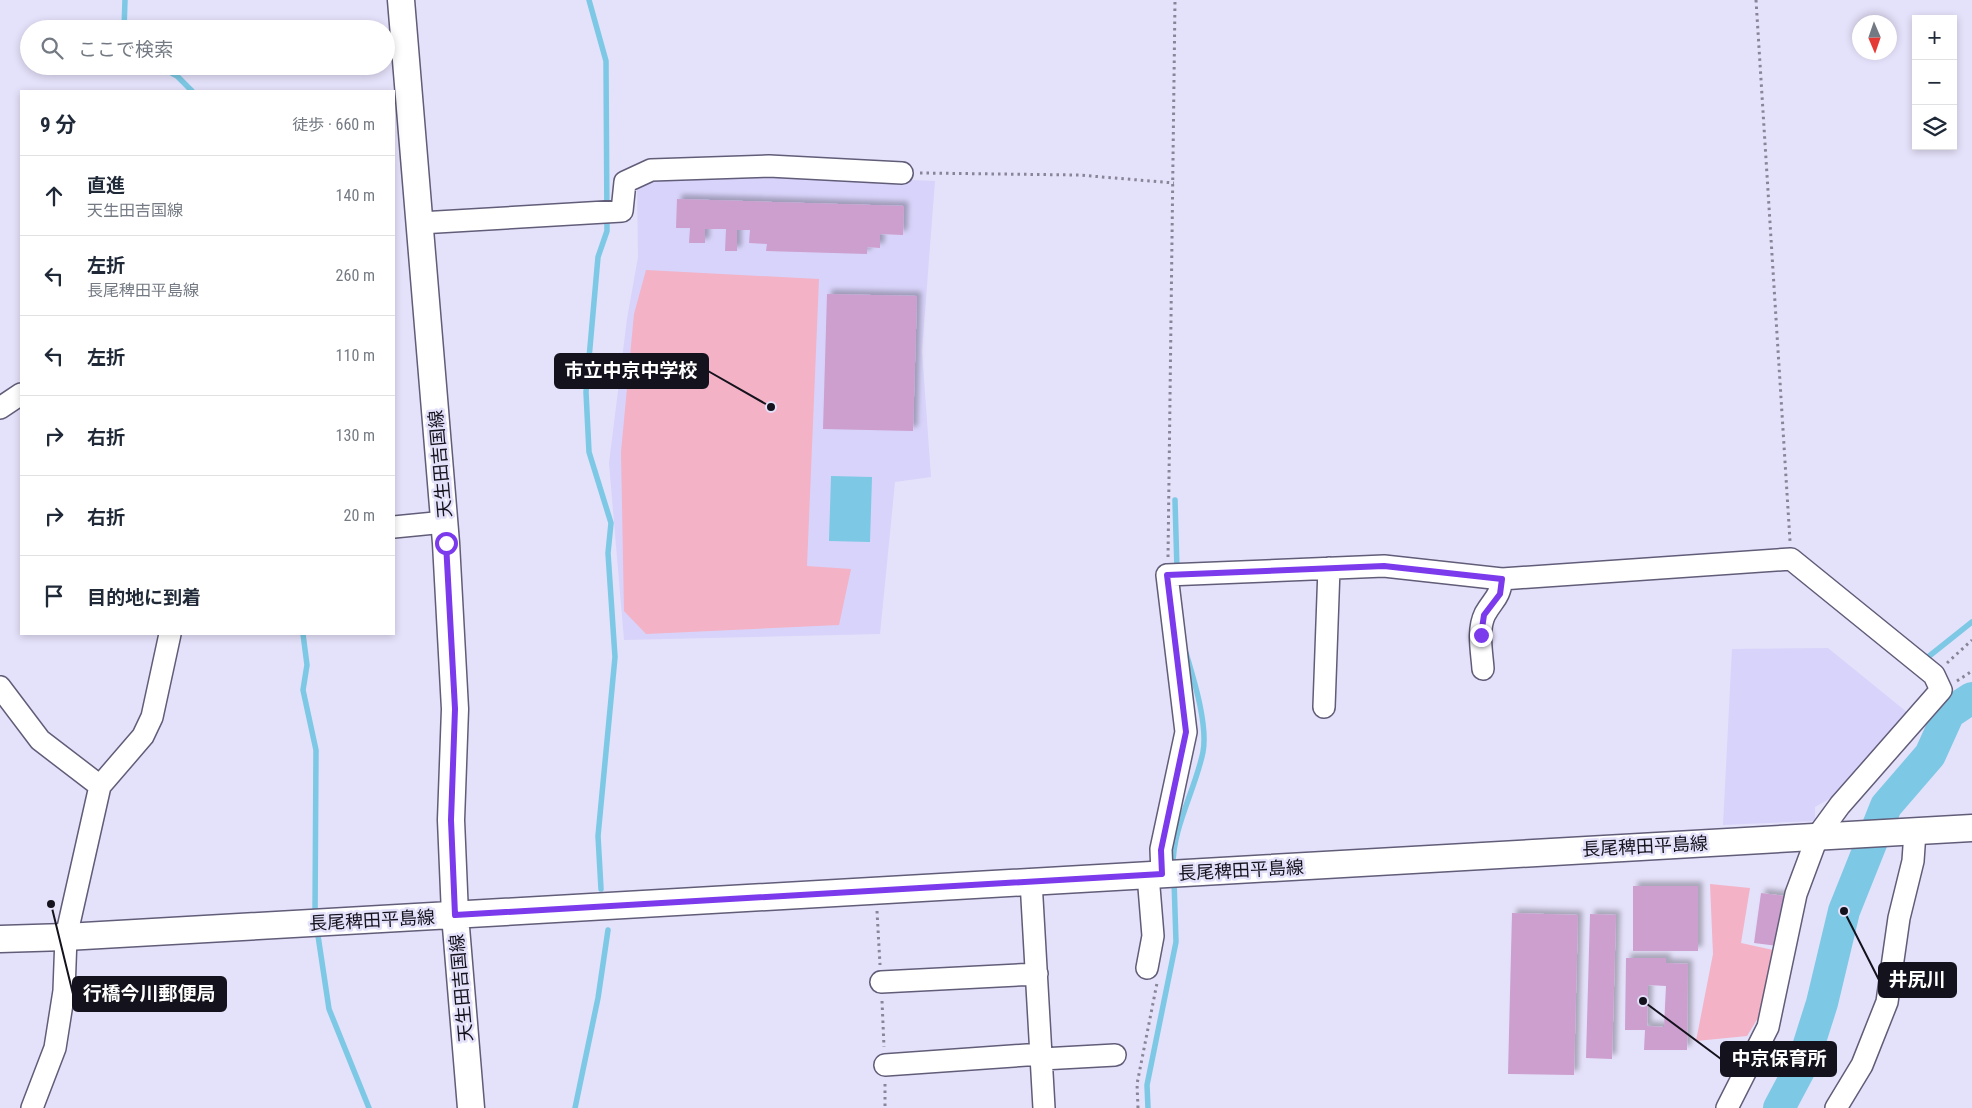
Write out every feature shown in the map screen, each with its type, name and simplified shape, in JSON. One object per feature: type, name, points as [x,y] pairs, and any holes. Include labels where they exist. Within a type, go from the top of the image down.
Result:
[{"type":"main road","name":"天生田吉国線","points":[[401,0],[445,522],[455,709],[451,820],[455,915],[471,1108]]},
{"type":"main road","name":"長尾稗田平島線","points":[[0,939],[66,937],[1972,828]]},
{"type":"street","points":[[420,223],[622,211],[625,182],[651,170],[770,166],[902,173]]},
{"type":"street","points":[[0,408],[20,395]]},
{"type":"street","points":[[395,527],[445,522]]},
{"type":"street","points":[[1152,973],[1155,874],[1186,732],[1167,575],[1384,566],[1502,579],[1791,560],[1934,675],[1941,690],[1840,805],[1824,835],[1796,894],[1768,1027],[1727,1108]]},
{"type":"street","points":[[1324,707],[1329,568]]},
{"type":"street","points":[[1483,670],[1481,635],[1484,615],[1500,594],[1502,579]]},
{"type":"street","points":[[32,1108],[55,1048],[64,990],[66,937],[100,786],[143,736],[152,717],[170,635]]},
{"type":"street","points":[[0,687],[40,740],[100,786]]},
{"type":"street","points":[[1836,1108],[1862,1065],[1887,1002],[1898,918],[1913,861],[1910,832]]},
{"type":"street","points":[[1031,881],[1044,1108]]},
{"type":"street","points":[[881,982],[1036,974]]},
{"type":"street","points":[[885,1065],[1041,1057],[1115,1056]]},
{"type":"path","points":[[1167,575],[1174,184],[1175,0]]},
{"type":"path","points":[[1756,0],[1791,560]]},
{"type":"path","points":[[902,173],[1080,176],[1174,184]]},
{"type":"path","points":[[1934,675],[1972,640]]},
{"type":"path","points":[[1138,1108],[1137,1084],[1152,973]]},
{"type":"shaded area","points":[[769,174],[935,181],[922,351],[931,477],[895,482],[880,634],[624,640],[609,463],[627,319],[638,257],[637,183],[642,177]]},
{"type":"shaded area","points":[[646,270],[819,279],[807,566],[851,569],[839,625],[646,634],[624,611],[621,452],[634,314]]},
{"type":"shaded area","points":[[1828,648],[1908,713],[1836,795],[1815,807],[1815,821],[1723,825],[1732,649]]},
{"type":"shaded area","points":[[1710,884],[1750,888],[1741,943],[1773,950],[1758,1018],[1747,1036],[1696,1041],[1713,954]]},
{"type":"water","points":[[831,476],[872,477],[870,542],[829,541]]},
{"type":"building","points":[[677,199],[904,206],[903,235],[880,234],[880,248],[867,247],[867,254],[766,251],[767,244],[749,243],[750,230],[737,230],[737,251],[725,251],[726,229],[705,229],[705,243],[689,243],[690,228],[676,228]]},
{"type":"building","points":[[827,294],[917,296],[913,431],[823,429]]},
{"type":"building","points":[[1633,886],[1698,886],[1698,951],[1633,951]]},
{"type":"building","points":[[1761,893],[1785,896],[1778,946],[1754,943]]},
{"type":"building","points":[[1512,913],[1578,915],[1574,1075],[1508,1074]]},
{"type":"building","points":[[1590,914],[1616,915],[1612,1059],[1586,1058]]},
{"type":"building","points":[[1626,958],[1666,958],[1666,963],[1688,964],[1687,1050],[1644,1050],[1645,1030],[1625,1030]],"holes":[[[1648,985],[1666,986],[1664,1027],[1647,1026]]]},
{"type":"waterway","points":[[124,20],[125,0]]},
{"type":"waterway","points":[[589,0],[606,61],[607,231],[598,257],[586,392],[589,452],[611,523],[608,553],[615,657],[598,836],[601,889]]},
{"type":"waterway","points":[[175,75],[191,90]]},
{"type":"waterway","points":[[1175,500],[1177,570]]},
{"type":"waterway","points":[[1931,664],[1928,657],[1972,622]]},
{"type":"waterway","points":[[303,635],[307,665],[303,690],[316,750],[315,917]]},
{"type":"waterway","points":[[1173,868],[1176,838],[1199,767],[1204,741],[1202,716],[1186,653]]},
{"type":"waterway","points":[[1943,696],[1949,713]]},
{"type":"waterway","points":[[1779,1108],[1803,1063],[1822,1003],[1844,911],[1886,806],[1930,755],[1949,713],[1972,698]]},
{"type":"waterway","points":[[1148,1108],[1147,1085],[1176,942],[1174,880]]},
{"type":"waterway","points":[[317,929],[329,1009],[369,1108]]},
{"type":"waterway","points":[[575,1108],[598,998],[608,930]]},
{"type":"place","name":"市立中京中学校","points":[[771,407]]},
{"type":"place","name":"行橋今川郵便局","points":[[51,904]]},
{"type":"place","name":"井尻川","points":[[1844,911]]},
{"type":"place","name":"中京保育所","points":[[1643,1001]]},
{"type":"route","points":[[446,543],[455,709],[451,820],[455,915],[876,889],[1162,874],[1161,850],[1186,732],[1167,575],[1384,566],[1502,579],[1500,594],[1484,615],[1481,635]]}]
